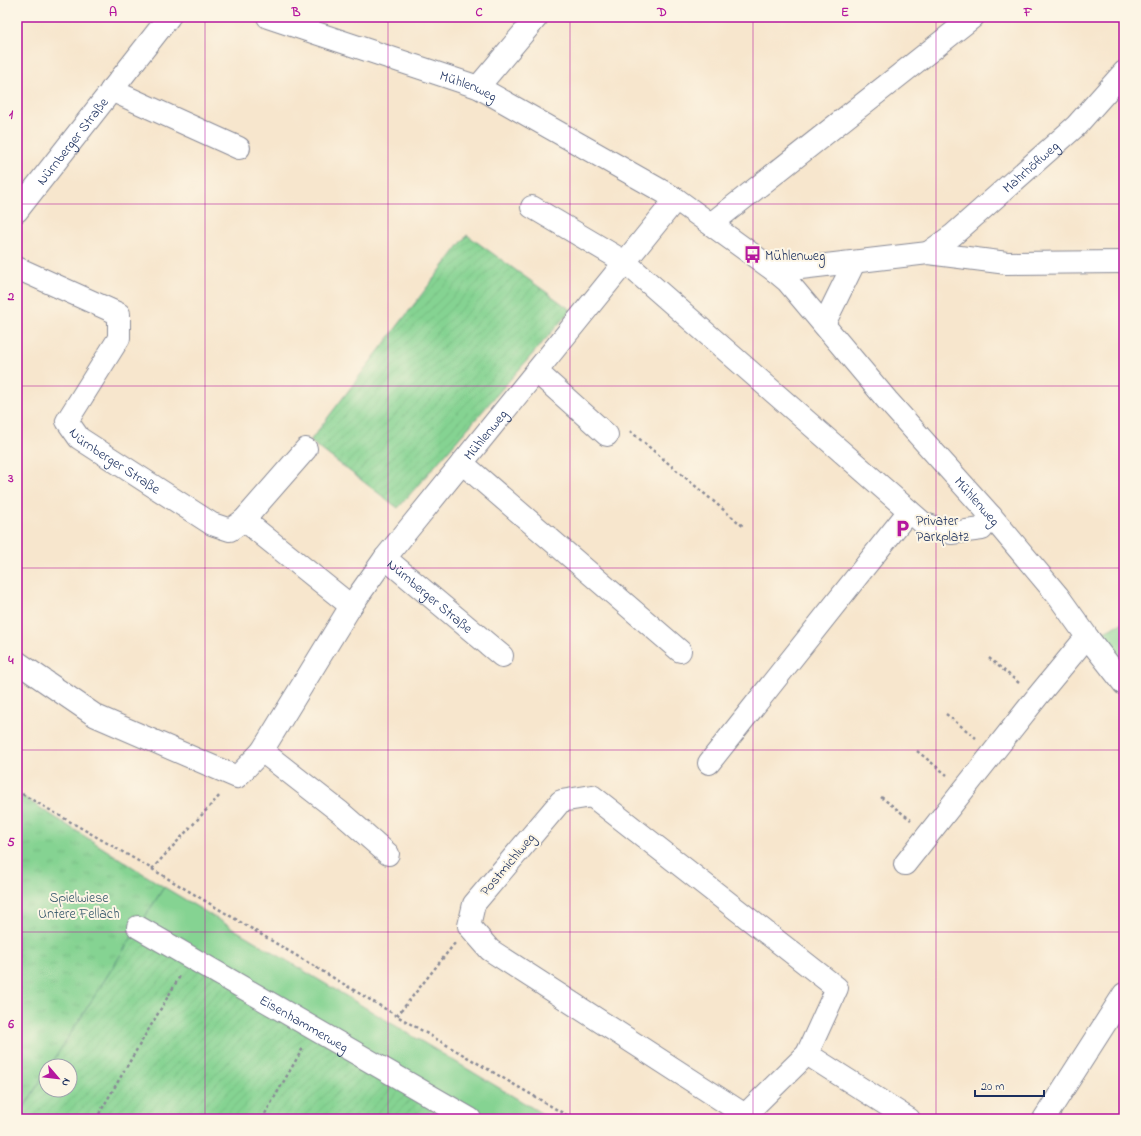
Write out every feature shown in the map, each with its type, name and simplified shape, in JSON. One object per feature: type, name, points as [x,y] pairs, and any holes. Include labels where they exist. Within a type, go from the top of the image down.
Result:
[{"type":"street","name":"Nürnberger Straße","points":[[17,211],[169,17]]},
{"type":"street","name":"Mühlenweg","points":[[268,17],[478,87],[676,199],[775,271],[787,281],[886,400],[991,516],[1058,596],[1088,638],[1124,684]]},
{"type":"street","points":[[478,87],[537,17]]},
{"type":"street","points":[[711,224],[973,17]]},
{"type":"street","name":"Mahrhöflweg","points":[[928,254],[953,235],[1076,126],[1124,72]]},
{"type":"street","name":"Nürnberger Straße","points":[[111,90],[239,148]]},
{"type":"street","name":"Mühlenweg","points":[[385,558],[676,199]]},
{"type":"street","points":[[532,207],[625,262],[923,523],[951,533],[982,529],[991,516]]},
{"type":"street","points":[[775,271],[928,254],[1006,263],[1124,262]]},
{"type":"street","points":[[824,324],[854,262]]},
{"type":"street","name":"Nürnberger Straße","points":[[17,268],[119,314],[119,338],[67,421],[79,438],[212,524],[230,530],[244,520],[306,449]]},
{"type":"street","points":[[537,372],[608,434]]},
{"type":"street","points":[[462,463],[680,651]]},
{"type":"street","points":[[709,763],[909,511]]},
{"type":"street","points":[[244,520],[351,606]]},
{"type":"street","name":"Nürnberger Straße","points":[[237,778],[262,751],[351,606],[385,558],[502,656]]},
{"type":"street","points":[[905,864],[1037,697],[1080,645],[1088,638]]},
{"type":"street","points":[[17,662],[96,716],[237,778]]},
{"type":"street","points":[[262,751],[340,812],[388,854]]},
{"type":"street","name":"Postmichlweg","points":[[592,796],[836,988],[807,1054],[745,1115],[490,950],[469,926],[474,904],[561,801],[592,796]]},
{"type":"street","name":"Eisenhammerweg","points":[[138,927],[470,1119]]},
{"type":"street","points":[[1044,1119],[1124,994]]},
{"type":"street","points":[[807,1054],[909,1119]]},
{"type":"path","points":[[608,434],[620,422],[744,527]]},
{"type":"path","points":[[989,658],[1037,697]]},
{"type":"path","points":[[946,714],[993,753]]},
{"type":"path","points":[[917,751],[964,789]]},
{"type":"path","points":[[152,869],[237,778]]},
{"type":"path","points":[[17,791],[152,869],[397,1016],[573,1119]]},
{"type":"path","points":[[881,797],[929,834]]},
{"type":"path","points":[[397,1016],[469,926]]},
{"type":"path","points":[[96,1119],[191,957]]},
{"type":"path","points":[[262,1119],[314,1029]]},
{"type":"green space","points":[[467,235],[571,310],[398,508],[310,441]]},
{"type":"green space","points":[[1124,622],[1124,682],[1088,640]]},
{"type":"green space","name":"Spielwiese Untere Fellach","points":[[17,793],[164,887],[55,1058],[38,1058],[38,1085],[17,1118]]},
{"type":"green space","points":[[164,887],[551,1119],[468,1119],[139,926]]},
{"type":"green space","points":[[139,926],[468,1119],[17,1119],[38,1085],[38,1098],[78,1098],[78,1058],[55,1058]]},
{"type":"place","name":"Mühlenweg","points":[[752,255]]},
{"type":"place","name":"Privater Parkplatz","points":[[903,528]]}]
